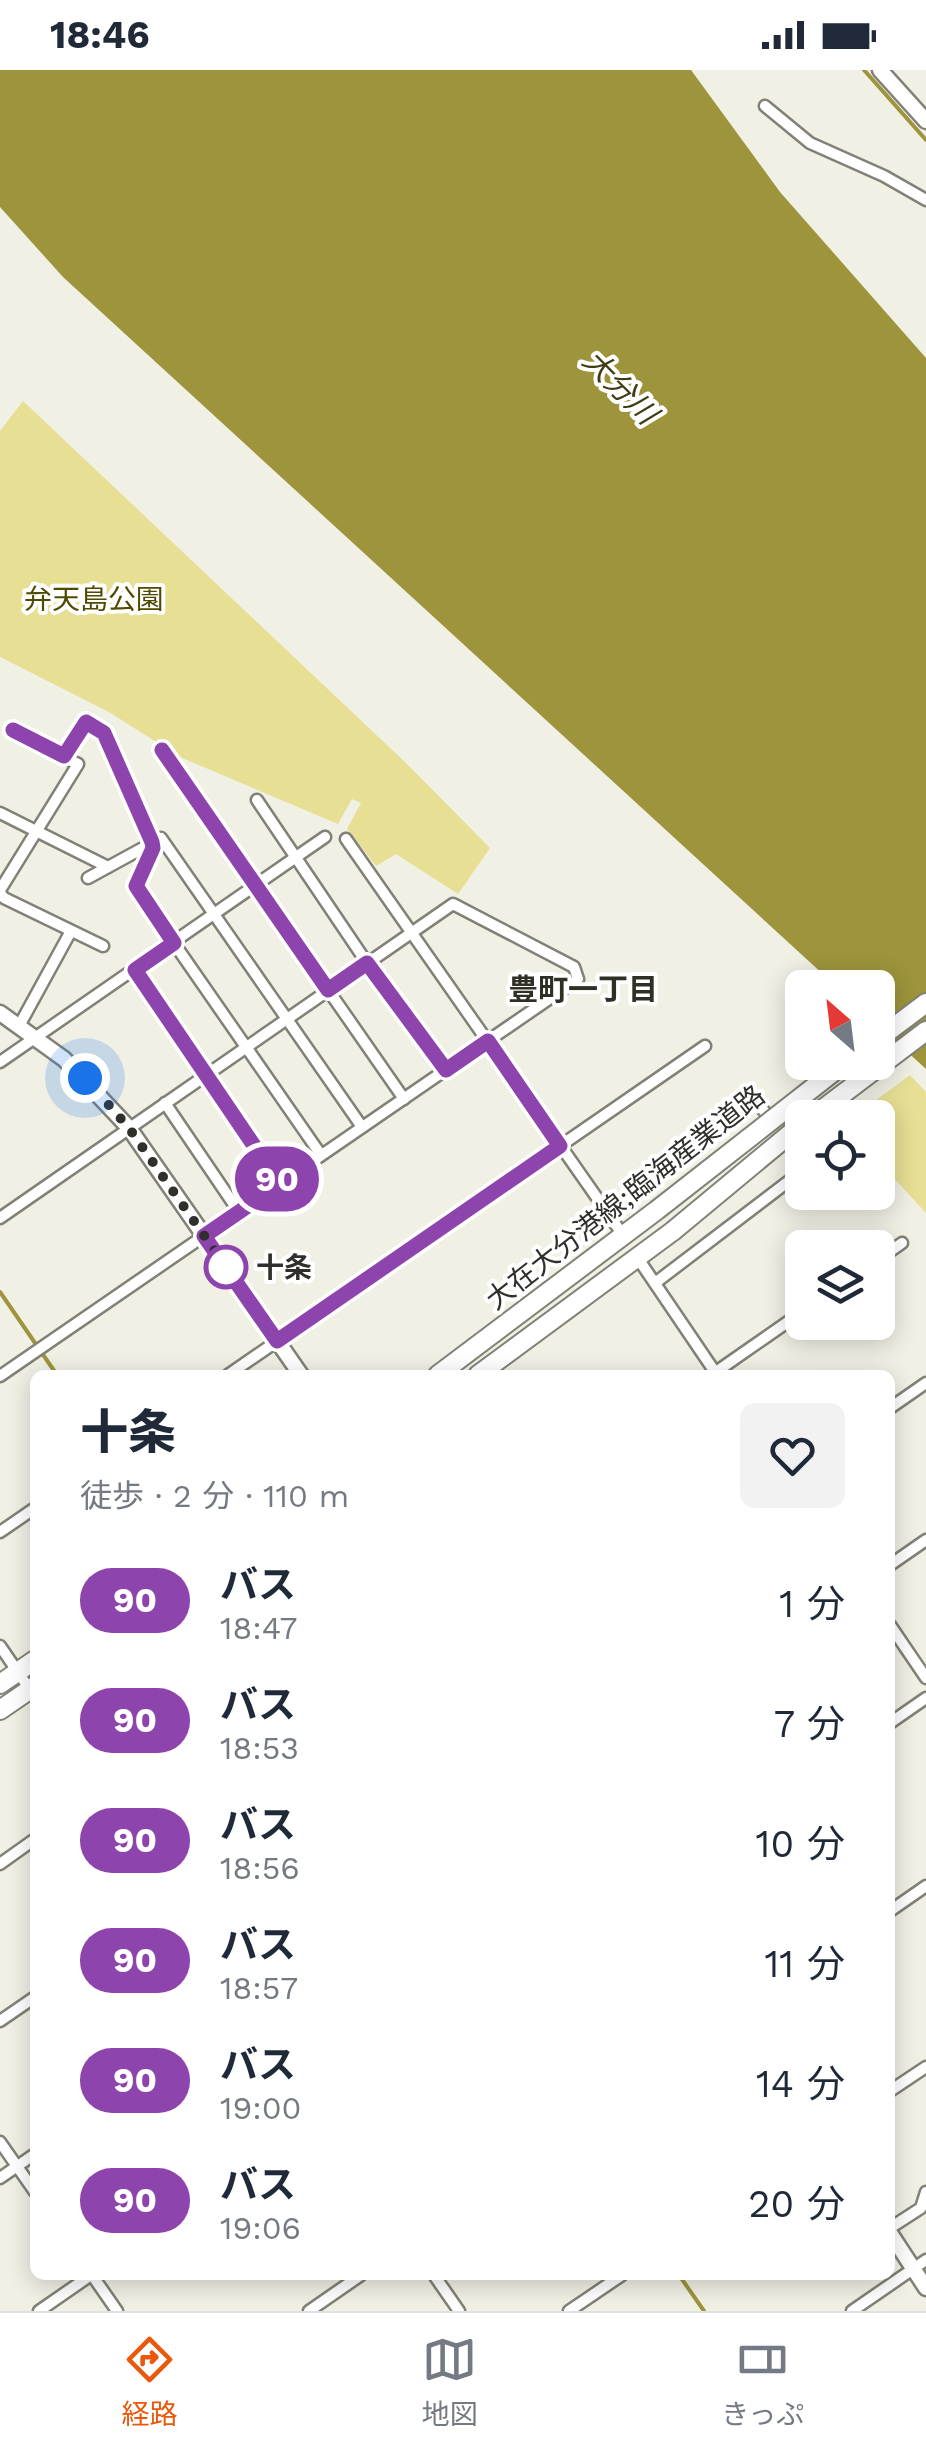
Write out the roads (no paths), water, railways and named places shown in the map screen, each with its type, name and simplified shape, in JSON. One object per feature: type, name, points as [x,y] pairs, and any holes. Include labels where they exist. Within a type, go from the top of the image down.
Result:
[{"type":"main road","points":[[895,1026],[926,1003]]},
{"type":"main road","points":[[835,1100],[926,1031]]},
{"type":"main road","name":"大在大分港線;臨海産業道路","points":[[445,1370],[823,1080]]},
{"type":"main road","name":"大在大分港線;臨海産業道路","points":[[485,1370],[673,1230],[785,1138]]},
{"type":"main road","points":[[0,1684],[30,1664]]},
{"type":"main road","points":[[0,1710],[30,1693]]},
{"type":"street","points":[[880,70],[926,120]]},
{"type":"street","points":[[764,106],[810,143],[884,176],[926,200]]},
{"type":"street","points":[[64,756],[86,722],[104,733],[152,842],[136,886],[321,1156]]},
{"type":"street","points":[[13,730],[78,764],[0,891],[103,946]]},
{"type":"street","points":[[162,750],[404,1099]]},
{"type":"street","points":[[257,800],[367,963],[446,1070]]},
{"type":"street","points":[[0,813],[108,866]]},
{"type":"street","points":[[0,1062],[325,837]]},
{"type":"street","points":[[88,878],[161,838],[362,1127]]},
{"type":"street","points":[[346,839],[623,1236]]},
{"type":"street","points":[[0,1218],[453,904],[574,967],[578,979],[0,1376]]},
{"type":"street","points":[[18,1026],[71,930]]},
{"type":"street","points":[[135,970],[280,1184]]},
{"type":"street","points":[[0,1012],[85,1078],[129,1128],[297,1370]]},
{"type":"street","points":[[235,1370],[706,1046]]},
{"type":"street","points":[[608,1213],[755,1100],[785,1136]]},
{"type":"street","points":[[165,1103],[240,1212]]},
{"type":"street","points":[[654,1283],[785,1185]]},
{"type":"street","points":[[895,1248],[902,1243]]},
{"type":"street","points":[[637,1257],[711,1370]]},
{"type":"street","points":[[720,1370],[785,1324]]},
{"type":"street","points":[[895,1405],[926,1383]]},
{"type":"street","points":[[0,1532],[30,1511]]},
{"type":"street","points":[[895,1562],[926,1540]]},
{"type":"street","points":[[895,1633],[926,1678]]},
{"type":"street","points":[[0,1646],[30,1687]]},
{"type":"street","points":[[895,1720],[926,1698]]},
{"type":"street","points":[[0,1864],[30,1843]]},
{"type":"street","points":[[895,1908],[926,1886]]},
{"type":"street","points":[[0,2021],[30,2000]]},
{"type":"street","points":[[895,2089],[926,2067]]},
{"type":"street","points":[[0,2142],[30,2185]]},
{"type":"street","points":[[0,2178],[30,2157]]},
{"type":"street","points":[[895,2227],[921,2208],[926,2192]]},
{"type":"street","points":[[895,2236],[920,2264],[926,2288]]},
{"type":"street","points":[[852,2311],[920,2264]]},
{"type":"street","points":[[40,2311],[85,2280]]},
{"type":"street","points":[[95,2280],[117,2311]]},
{"type":"street","points":[[309,2311],[354,2280]]},
{"type":"street","points":[[437,2280],[459,2311]]},
{"type":"street","points":[[569,2311],[615,2280]]},
{"type":"water","name":"大分川","points":[[0,70],[691,70],[780,192],[926,358],[926,1069],[895,1041],[895,970],[818,970],[63,277],[0,207]]},
{"type":"waterway","points":[[864,70],[926,140]]},
{"type":"waterway","points":[[0,1292],[54,1370]]},
{"type":"waterway","points":[[682,2280],[704,2311]]},
{"type":"place","name":"十条","points":[[226,1267]]},
{"type":"district","name":"豊町一丁目","points":[[583,990]]},
{"type":"park label","name":"弁天島公園","points":[[94,599]]}]
